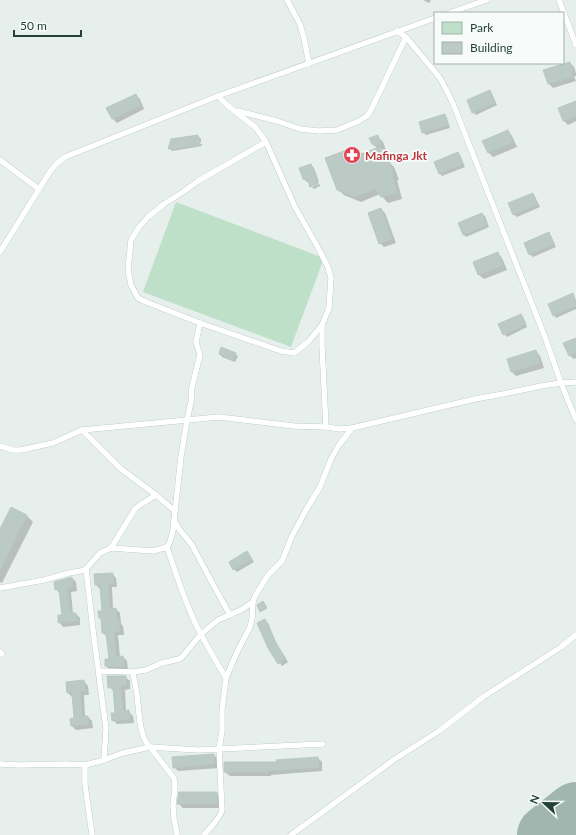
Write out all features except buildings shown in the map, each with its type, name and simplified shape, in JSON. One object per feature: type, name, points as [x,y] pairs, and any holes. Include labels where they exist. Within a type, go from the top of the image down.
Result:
[{"type":"lane","points":[[287,0],[300,24],[309,64]]},
{"type":"lane","points":[[452,12],[487,0]]},
{"type":"lane","points":[[559,0],[564,12]]},
{"type":"lane","points":[[564,13],[576,45]]},
{"type":"lane","points":[[0,252],[49,173],[56,164],[65,157],[218,96],[434,18]]},
{"type":"lane","points":[[397,31],[406,37],[440,78],[452,101],[532,302],[576,420]]},
{"type":"lane","points":[[235,111],[277,121],[300,129],[319,131],[337,130],[359,121],[367,116],[372,108],[406,37]]},
{"type":"lane","points":[[218,96],[255,127],[266,142],[295,207],[328,267],[331,278],[329,308],[322,325],[308,342],[294,353],[281,351],[200,323],[146,302],[138,298],[131,285],[128,270],[131,240],[139,227],[148,217],[164,204],[198,181],[266,142]]},
{"type":"lane","points":[[0,160],[39,189]]},
{"type":"lane","points":[[200,323],[196,342],[200,355],[192,387],[173,531],[167,547],[190,612],[226,678]]},
{"type":"lane","points":[[322,325],[326,427]]},
{"type":"lane","points":[[0,446],[13,450],[21,450],[53,443],[82,430],[219,417],[294,426],[352,428],[474,399],[561,383],[576,382]]},
{"type":"lane","points":[[204,835],[221,814],[222,810],[219,749],[222,731],[222,710],[226,678],[250,627],[255,596],[265,579],[282,561],[292,536],[320,487],[331,459],[352,428]]},
{"type":"lane","points":[[82,430],[99,449],[121,469],[175,511]]},
{"type":"lane","points":[[110,548],[137,506],[156,495]]},
{"type":"lane","points":[[174,520],[179,529],[192,545],[208,577],[230,615]]},
{"type":"lane","points":[[0,588],[44,580],[81,571],[86,569],[100,553],[110,548],[153,551],[167,547]]},
{"type":"lane","points":[[86,569],[106,729],[104,760]]},
{"type":"lane","points":[[99,671],[133,672],[146,670],[178,660],[201,634],[218,620],[241,610],[253,602]]},
{"type":"lane","points":[[292,835],[395,759],[439,731],[483,697],[561,647],[576,635]]},
{"type":"lane","points":[[133,672],[142,729],[147,744],[174,778],[175,787],[173,806],[177,835]]},
{"type":"lane","points":[[0,764],[85,764],[150,747],[198,750],[323,744]]},
{"type":"lane","points":[[85,764],[85,784],[92,835]]},
{"type":"green space","points":[[176,202],[324,258],[291,347],[143,292]]},
{"type":"runway","points":[[547,835],[576,812]]},
{"type":"place","name":"Mafinga Jkt","points":[[352,155]]}]
